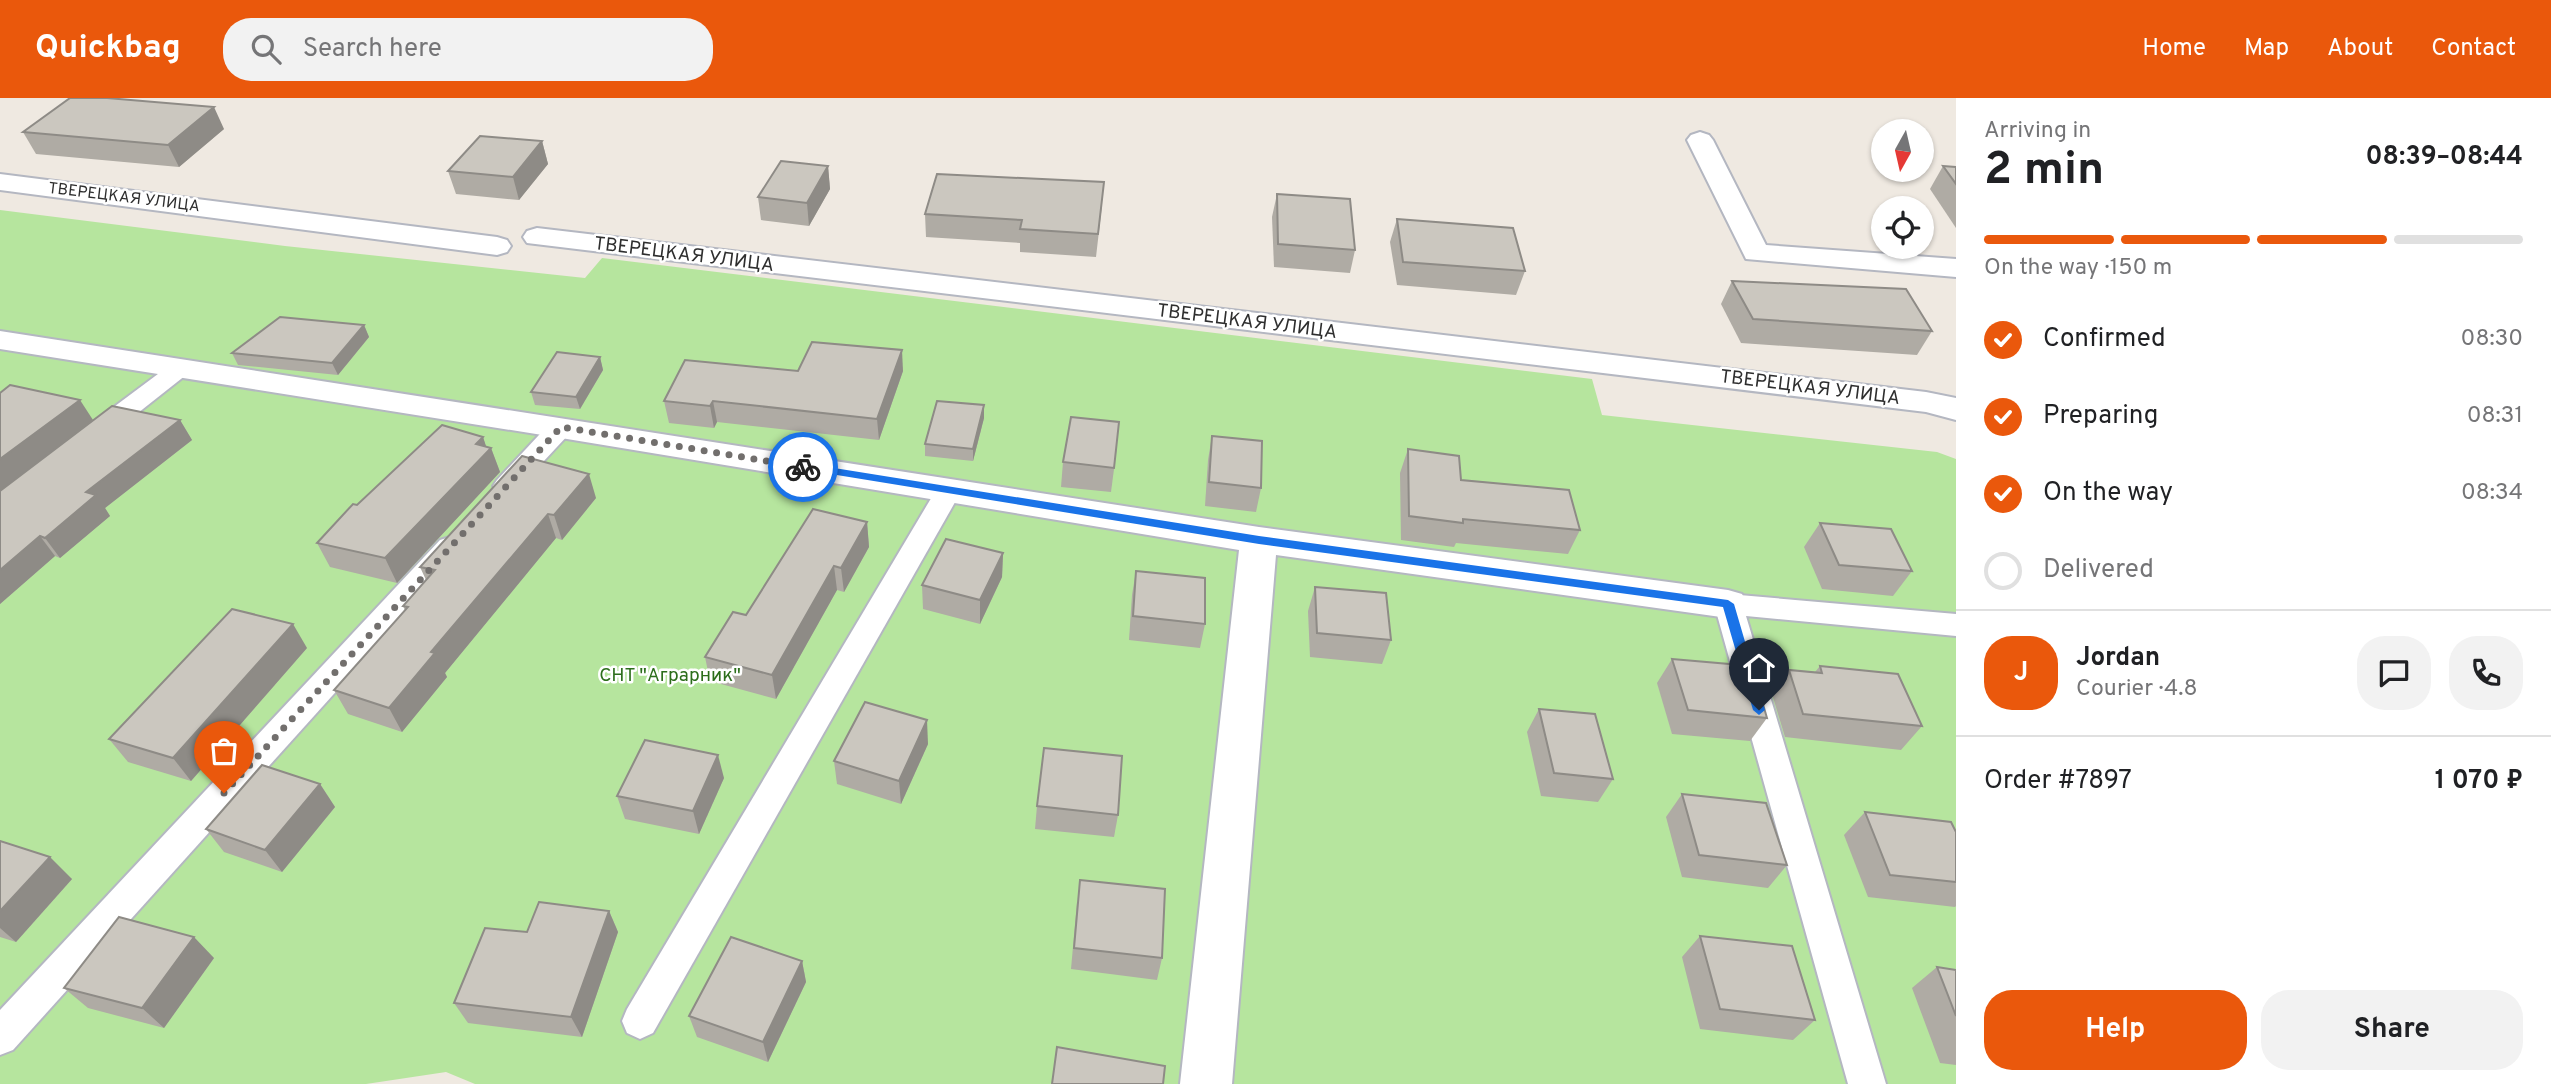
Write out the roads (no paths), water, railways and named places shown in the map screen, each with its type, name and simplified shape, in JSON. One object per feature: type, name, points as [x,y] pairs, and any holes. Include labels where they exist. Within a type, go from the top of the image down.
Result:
[{"type":"street","points":[[1700,140],[1756,253],[1956,268]]},
{"type":"street","name":"ТВЕРЕЦКАЯ УЛИЦА","points":[[0,182],[497,246]]},
{"type":"street","name":"ТВЕРЕЦКАЯ УЛИЦА","points":[[537,237],[1926,402],[1956,409]]},
{"type":"street","points":[[0,340],[1259,540],[1728,604]]},
{"type":"street","points":[[1206,1084],[1259,540]]},
{"type":"lane","points":[[73,451],[178,370]]},
{"type":"lane","points":[[0,1037],[561,427]]},
{"type":"lane","points":[[640,1021],[948,490]]},
{"type":"lane","points":[[1867,1084],[1728,604],[1956,625]]},
{"type":"park label","name":"СНТ \"Аграрник\"","points":[[670,676]]}]
